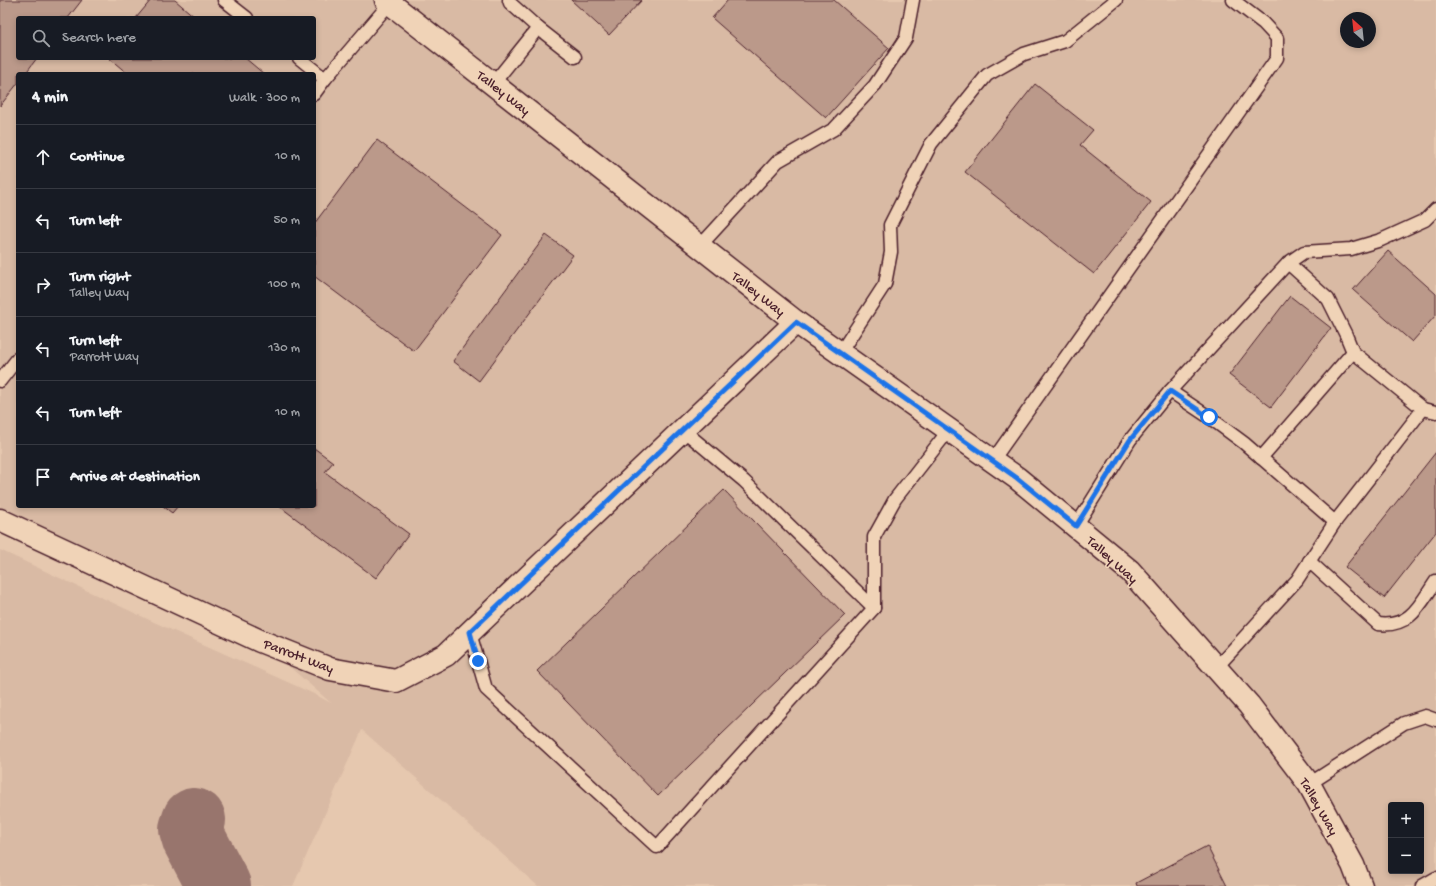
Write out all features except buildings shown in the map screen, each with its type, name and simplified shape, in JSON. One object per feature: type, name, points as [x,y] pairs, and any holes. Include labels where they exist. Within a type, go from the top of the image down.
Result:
[{"type":"main road","name":"Talley Way","points":[[388,1],[796,322],[993,460],[1130,571],[1249,705],[1309,784],[1353,865],[1361,886]]},
{"type":"main road","name":"Parrott Way","points":[[0,520],[260,641],[330,669],[396,681],[446,655],[796,322]]},
{"type":"lane","points":[[224,0],[244,16]]},
{"type":"lane","points":[[508,0],[538,28],[575,57]]},
{"type":"lane","points":[[700,246],[778,160],[834,129],[874,86],[906,38],[913,0]]},
{"type":"lane","points":[[840,353],[885,284],[891,252],[890,225],[931,144],[987,75],[1024,54],[1065,41],[1116,0]]},
{"type":"lane","points":[[993,460],[1277,58],[1277,38],[1263,23],[1233,0]]},
{"type":"lane","points":[[316,91],[388,1]]},
{"type":"lane","points":[[493,84],[538,28]]},
{"type":"lane","points":[[301,60],[325,79]]},
{"type":"lane","points":[[1076,526],[1130,440],[1170,391],[1288,263],[1304,252],[1352,250],[1381,240],[1425,220],[1436,209]]},
{"type":"lane","points":[[1288,263],[1328,299],[1353,352],[1423,409],[1436,412]]},
{"type":"lane","points":[[1261,458],[1353,352]]},
{"type":"lane","points":[[0,381],[16,361]]},
{"type":"lane","points":[[1170,391],[1244,443],[1335,522]]},
{"type":"lane","points":[[1216,668],[1296,580],[1335,522],[1423,409]]},
{"type":"lane","points":[[683,430],[744,481],[874,608]]},
{"type":"lane","points":[[470,632],[486,689],[657,847],[874,608],[874,537],[895,499],[949,430]]},
{"type":"lane","points":[[1309,561],[1378,624],[1387,625],[1397,623],[1410,617],[1436,581]]},
{"type":"lane","points":[[1309,784],[1404,723],[1425,716],[1436,720]]},
{"type":"lane","points":[[1422,886],[1436,878]]},
{"type":"shaded area","points":[[0,0],[1436,0],[1436,886],[538,886],[362,730],[293,886],[0,886],[0,550],[331,703],[260,641],[0,519]]},
{"type":"taxiway","points":[[194,820],[191,829],[194,839],[219,886]]},
{"type":"route","points":[[478,661],[470,632],[796,322],[1017,478],[1076,526],[1130,440],[1170,391],[1209,417]]}]
